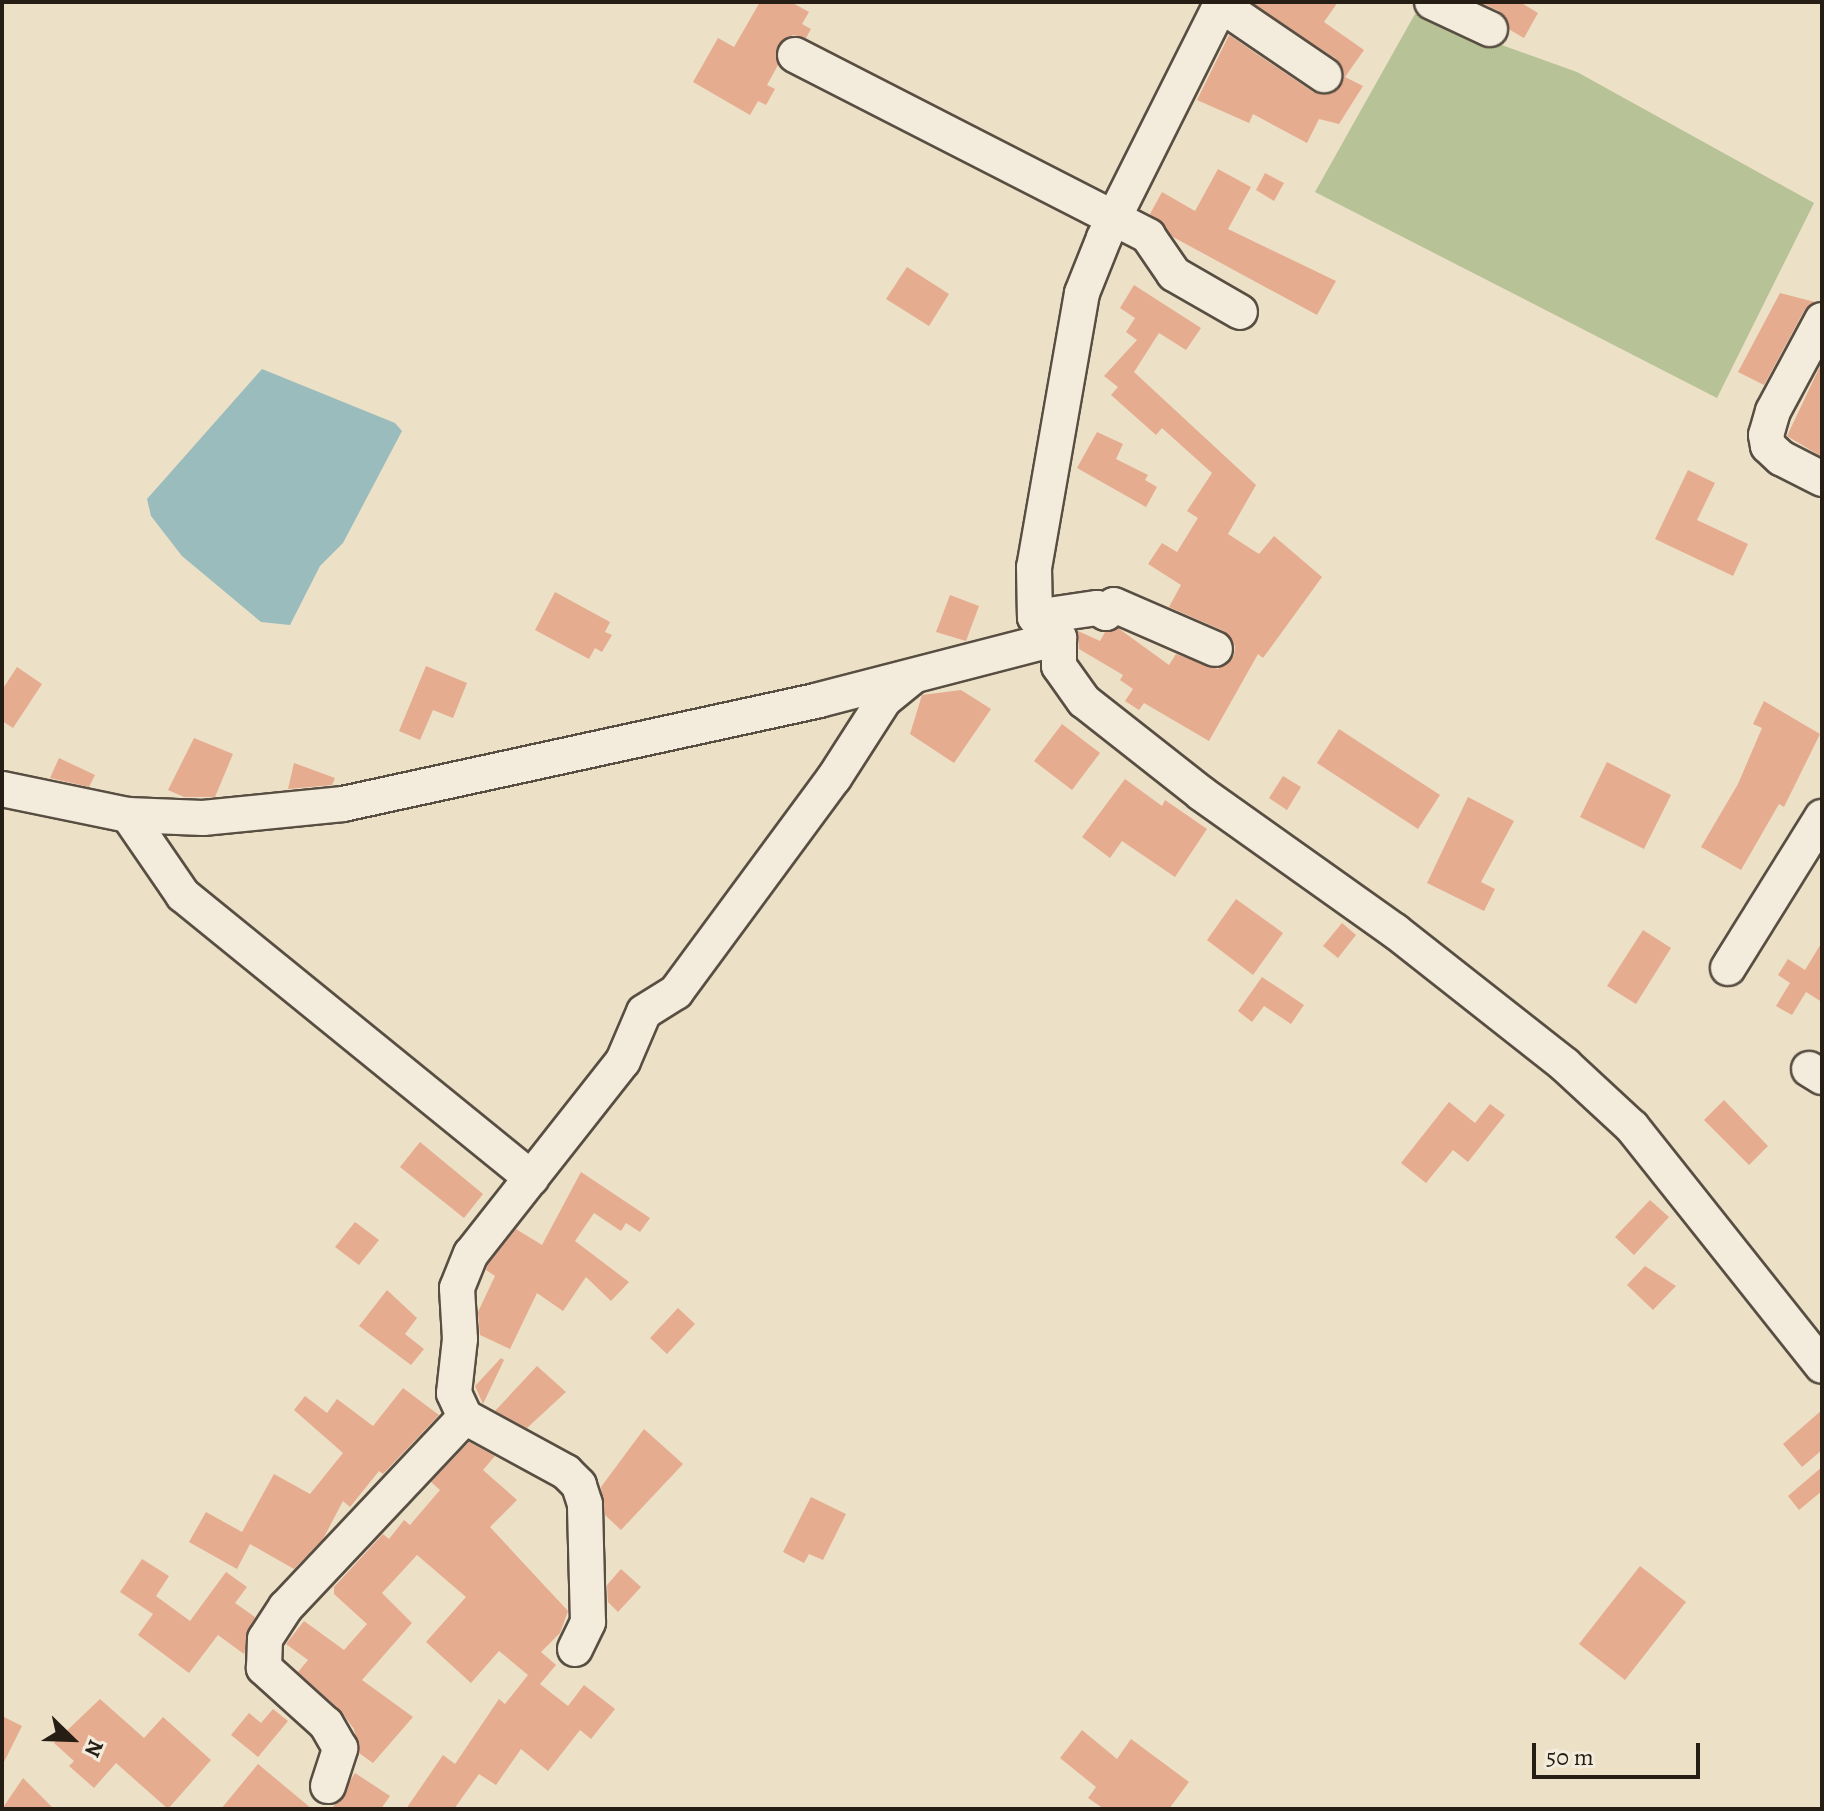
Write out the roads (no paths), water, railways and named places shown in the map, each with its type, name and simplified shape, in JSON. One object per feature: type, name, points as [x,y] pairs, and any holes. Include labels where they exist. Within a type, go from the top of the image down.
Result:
[{"type":"street","points":[[1432,2],[1490,29]]},
{"type":"street","points":[[1324,75],[1221,3],[1113,219],[1082,293],[1034,567],[1059,666],[1084,701],[1202,794],[1395,931],[1565,1065],[1632,1127],[1822,1366]]},
{"type":"street","points":[[795,55],[1148,236],[1174,274],[1240,312]]},
{"type":"street","points":[[1822,320],[1773,411],[1766,435],[1768,446],[1781,458],[1822,479]]},
{"type":"street","points":[[2,789],[128,815],[203,818],[343,804],[912,677],[1097,608],[1106,613],[1114,605],[1215,649]]},
{"type":"street","points":[[575,1649],[588,1622],[585,1504],[579,1485],[566,1472],[465,1417],[454,1393],[460,1339],[457,1288],[471,1254],[623,1061],[644,1012],[676,992],[834,778],[884,700],[912,677]]},
{"type":"street","points":[[128,815],[183,895],[531,1178]]},
{"type":"street","points":[[1728,968],[1822,817]]},
{"type":"street","points":[[328,1786],[340,1748],[326,1724],[264,1668],[265,1639],[286,1607],[465,1417]]},
{"type":"water","points":[[262,369],[395,423],[402,431],[343,543],[320,566],[290,625],[261,622],[182,556],[151,516],[147,499]]}]
